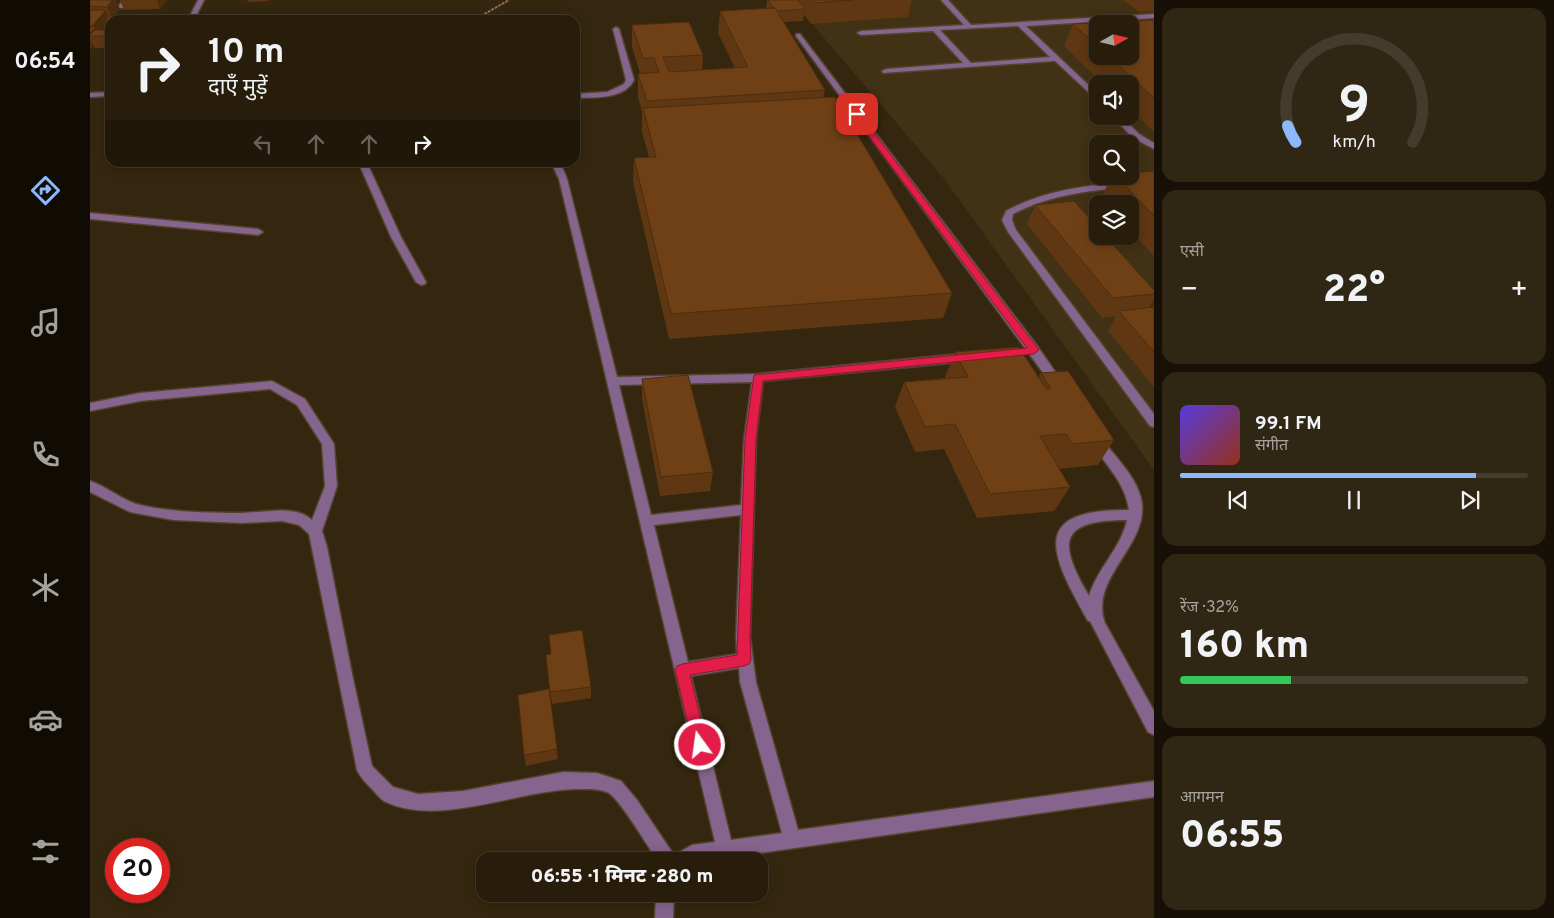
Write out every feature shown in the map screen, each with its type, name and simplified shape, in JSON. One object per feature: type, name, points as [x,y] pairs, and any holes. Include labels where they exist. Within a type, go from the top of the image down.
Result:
[{"type":"street","points":[[121,7],[127,0]]},
{"type":"street","points":[[194,15],[201,0]]},
{"type":"street","points":[[944,0],[970,27]]},
{"type":"street","points":[[861,33],[1154,16]]},
{"type":"street","points":[[1020,24],[1089,90]]},
{"type":"street","points":[[935,29],[969,65]]},
{"type":"street","points":[[580,96],[614,93],[626,90],[630,85],[616,30]]},
{"type":"street","points":[[798,35],[1029,351],[1066,397]]},
{"type":"street","points":[[886,71],[1057,59]]},
{"type":"street","points":[[90,94],[105,94]]},
{"type":"street","points":[[1125,125],[1136,136],[1154,146]]},
{"type":"street","points":[[365,167],[396,237],[421,282]]},
{"type":"street","points":[[557,167],[563,179],[614,381],[645,520],[726,849]]},
{"type":"street","points":[[1154,184],[1093,188],[1064,197],[1020,206],[1009,213],[1007,220],[1011,230],[1154,423]]},
{"type":"street","points":[[90,216],[258,232]]},
{"type":"street","points":[[614,381],[758,378],[985,355]]},
{"type":"street","points":[[758,378],[750,439],[743,637],[744,660],[748,682],[792,839]]},
{"type":"street","points":[[90,407],[140,397],[272,385],[301,402],[328,444],[330,486],[315,531]]},
{"type":"street","points":[[1088,428],[1134,498],[1136,515],[1096,595],[1094,608],[1099,625]]},
{"type":"street","points":[[90,486],[130,507],[173,515],[242,518],[282,516],[303,520],[315,531],[320,547],[344,674],[365,770],[388,794],[418,802],[463,799],[563,780],[597,781],[615,787],[631,806],[662,852]]},
{"type":"street","points":[[645,520],[749,509]]},
{"type":"street","points":[[1136,515],[1083,518],[1070,526],[1063,536],[1062,554],[1068,572],[1154,726]]},
{"type":"street","points":[[682,670],[744,660]]},
{"type":"street","points":[[706,852],[1154,789]]},
{"type":"street","points":[[664,918],[665,902]]},
{"type":"path","points":[[483,15],[509,0]]},
{"type":"shaded area","points":[[792,0],[1154,0],[1154,470],[945,180]]},
{"type":"building","points":[[90,0],[112,0],[107,7],[90,6]]},
{"type":"building","points":[[768,0],[798,0],[805,9],[777,11]]},
{"type":"building","points":[[813,0],[852,0],[815,3]]},
{"type":"building","points":[[775,8],[825,90],[647,101],[638,74],[659,72],[654,58],[643,58],[632,25],[689,22],[703,55],[663,57],[669,72],[748,67],[720,11]]},
{"type":"building","points":[[90,10],[106,10],[92,26],[90,26]]},
{"type":"building","points":[[1154,20],[1154,98],[1139,84],[1139,75],[1129,75],[1118,65],[1139,65],[1139,21]]},
{"type":"building","points":[[1089,23],[1089,39],[1073,24]]},
{"type":"building","points":[[90,27],[96,27],[90,33]]},
{"type":"building","points":[[95,30],[105,30],[105,36],[90,35]]},
{"type":"building","points":[[835,97],[952,293],[671,314],[634,158],[656,157],[643,108]]},
{"type":"building","points":[[1154,171],[1154,216],[1139,200],[1139,195],[1134,195],[1125,185],[1139,185],[1139,172]]},
{"type":"building","points":[[1074,201],[1089,218],[1089,245],[1113,245],[1154,290],[1154,294],[1113,298],[1035,205]]},
{"type":"building","points":[[1154,307],[1154,352],[1119,311]]},
{"type":"building","points":[[1019,347],[1046,389],[1051,389],[1041,373],[1068,371],[1114,440],[1072,444],[1066,434],[1040,436],[1070,487],[990,494],[955,424],[925,427],[904,382],[968,377],[955,352]]},
{"type":"building","points":[[688,375],[713,472],[661,477],[642,379]]},
{"type":"building","points":[[582,630],[591,687],[550,692],[546,655],[551,654],[549,635]]},
{"type":"building","points":[[549,689],[557,749],[524,755],[518,695]]},
{"type":"route","points":[[700,745],[682,670],[744,660],[743,637],[750,439],[758,378],[1034,350],[857,114]]}]
